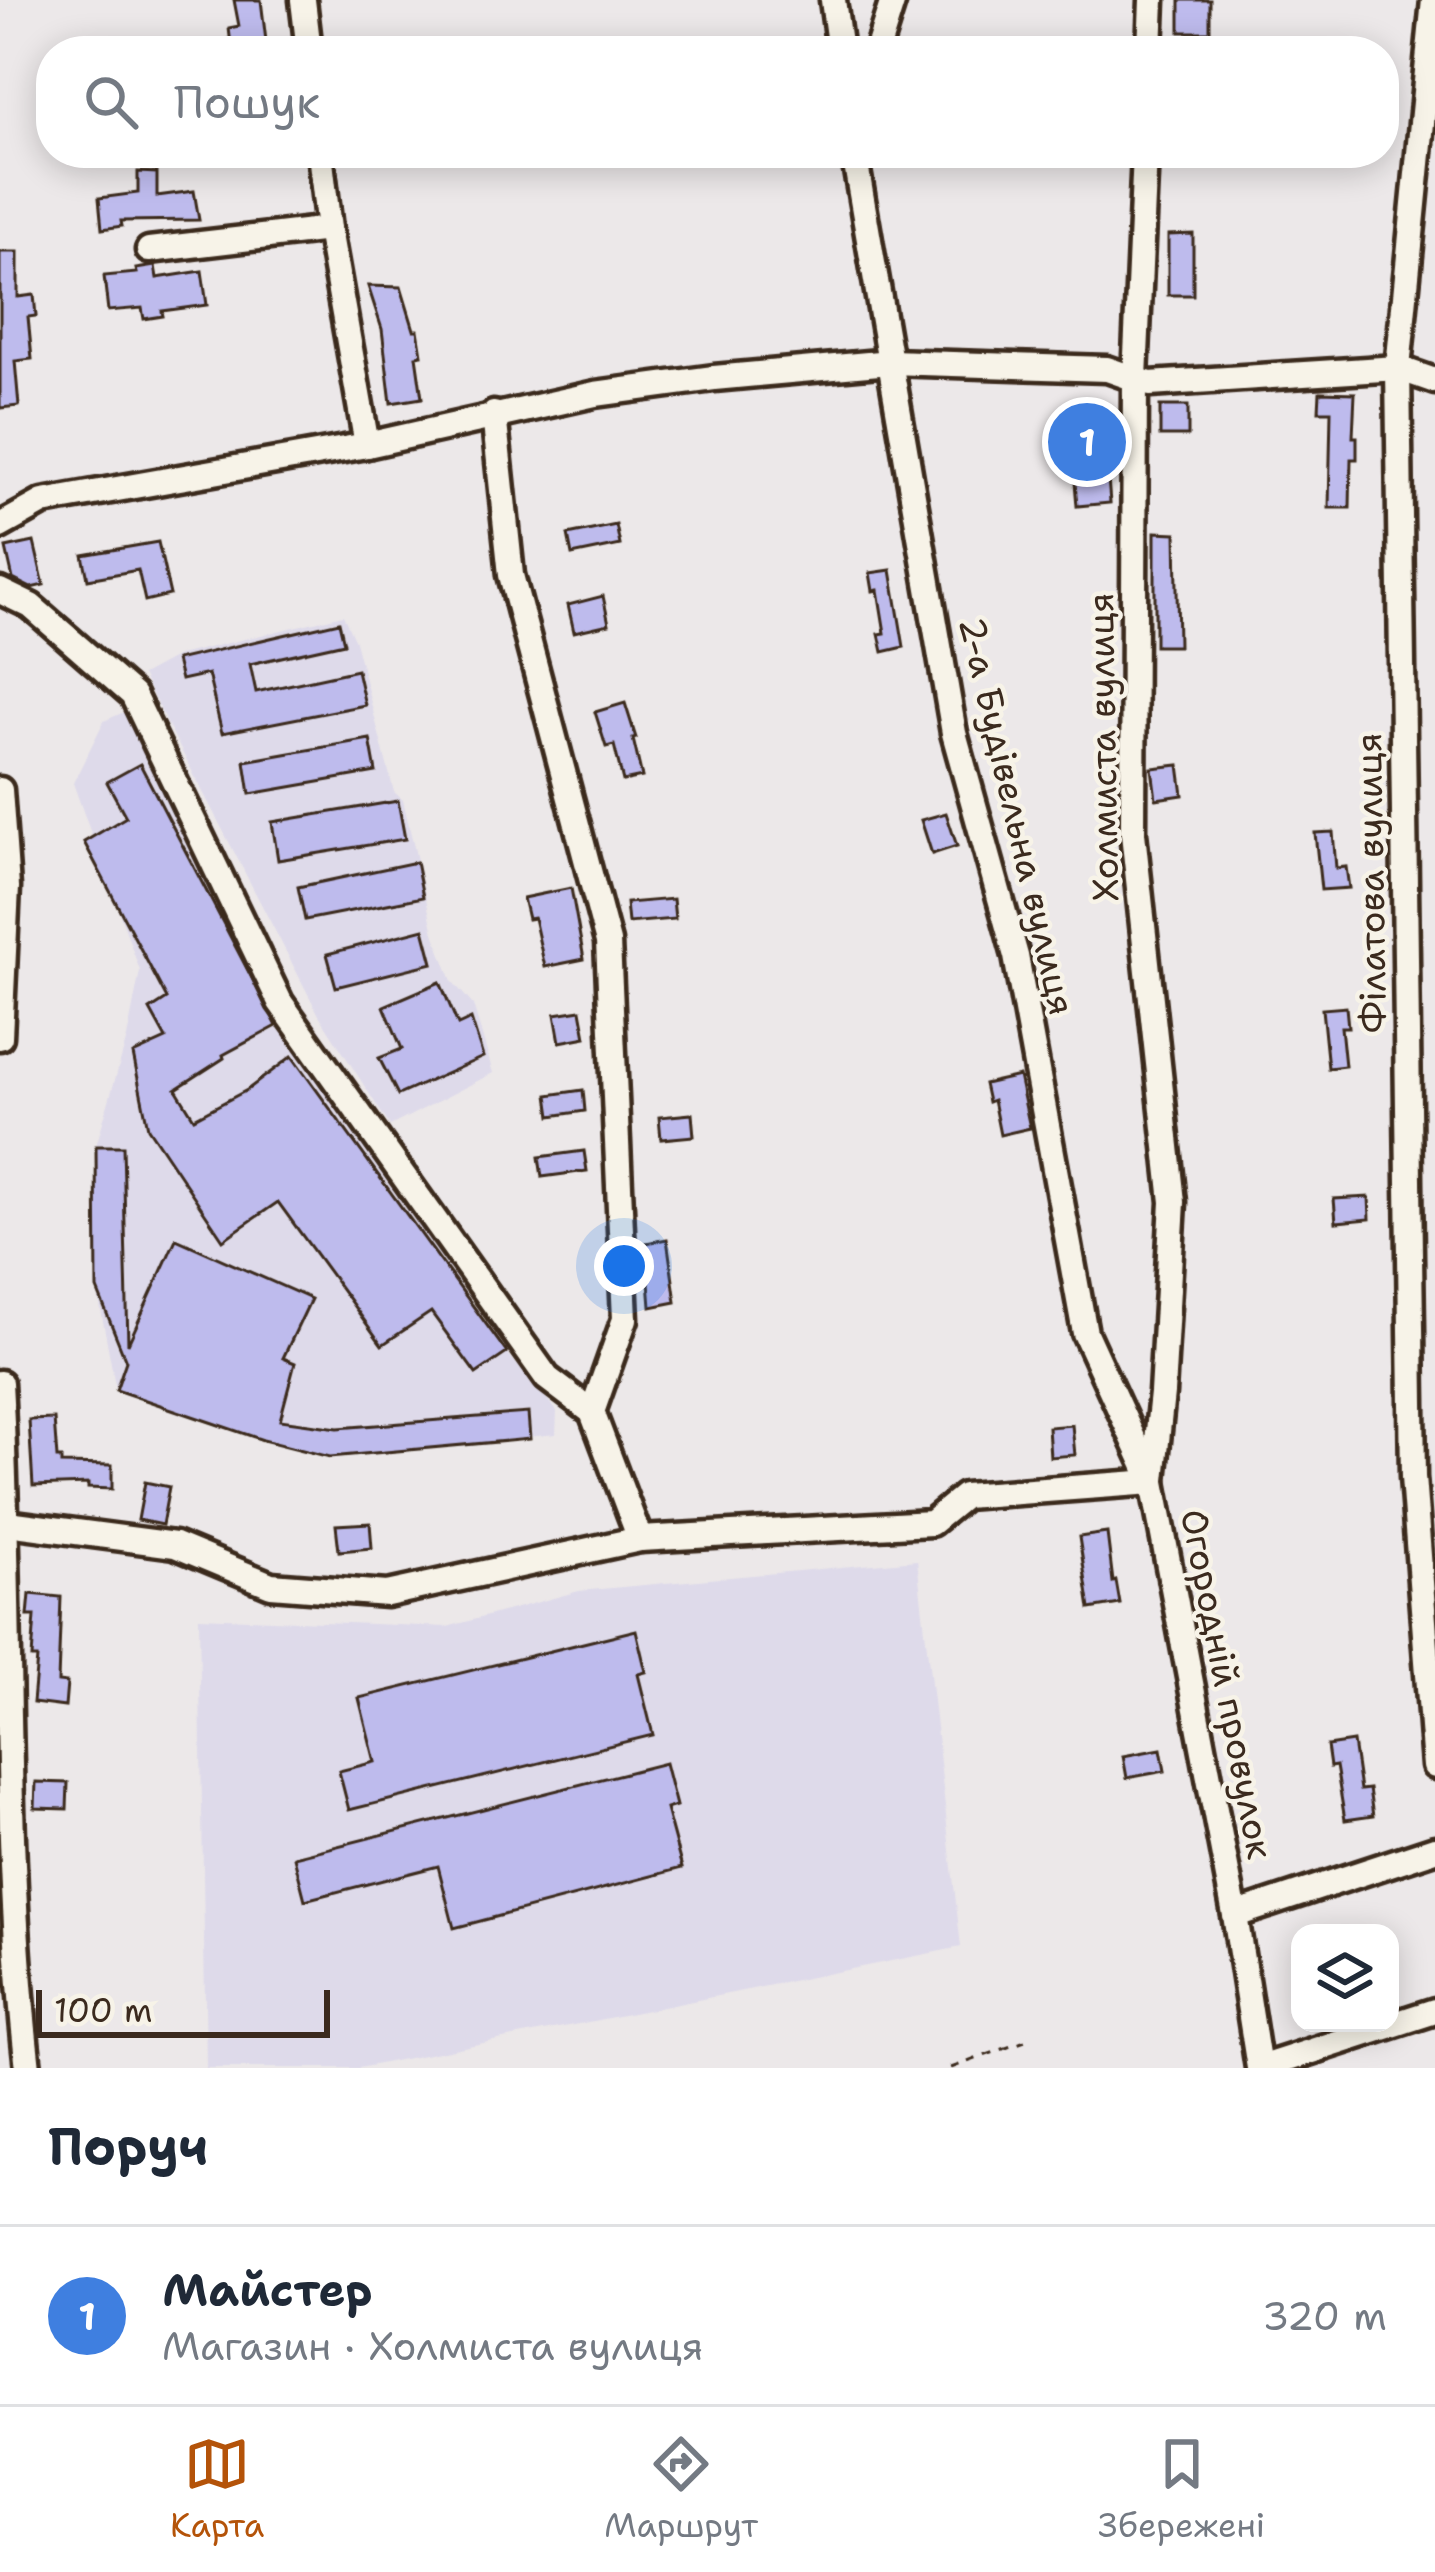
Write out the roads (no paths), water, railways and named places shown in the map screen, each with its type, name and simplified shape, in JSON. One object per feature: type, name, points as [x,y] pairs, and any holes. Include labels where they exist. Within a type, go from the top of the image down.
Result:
[{"type":"street","points":[[303,0],[307,36]]},
{"type":"street","points":[[833,0],[838,36]]},
{"type":"street","points":[[881,36],[892,0]]},
{"type":"street","points":[[1151,36],[1152,0]]},
{"type":"street","name":"Філатова вулиця","points":[[1434,0],[1398,368],[1435,1766]]},
{"type":"street","points":[[322,168],[367,445]]},
{"type":"street","name":"2-а Будівельна вулиця","points":[[857,168],[954,733],[1016,956],[1085,1333],[1153,1482]]},
{"type":"street","name":"Холмиста вулиця","points":[[1144,168],[1135,377],[1132,833],[1173,1202],[1153,1482]]},
{"type":"street","points":[[149,250],[329,229]]},
{"type":"street","points":[[0,526],[43,502],[367,445],[595,394],[714,378],[890,362],[1107,369],[1150,384],[1398,368],[1435,381]]},
{"type":"street","points":[[494,414],[512,575],[608,942],[625,1319],[592,1412]]},
{"type":"street","points":[[0,592],[31,606],[133,695],[280,1002],[547,1378],[592,1412],[640,1539]]},
{"type":"street","points":[[0,790],[7,886],[0,1036]]},
{"type":"street","points":[[0,1383],[8,1968],[28,2068]]},
{"type":"street","name":"Огородній провулок","points":[[4,1522],[175,1545],[271,1585],[387,1594],[640,1539],[931,1523],[964,1496],[1153,1482],[1259,2068]]},
{"type":"street","points":[[1234,1916],[1435,1849]]},
{"type":"street","points":[[1259,2068],[1435,2011]]},
{"type":"place","name":"Майстер","points":[[1087,442]]}]
